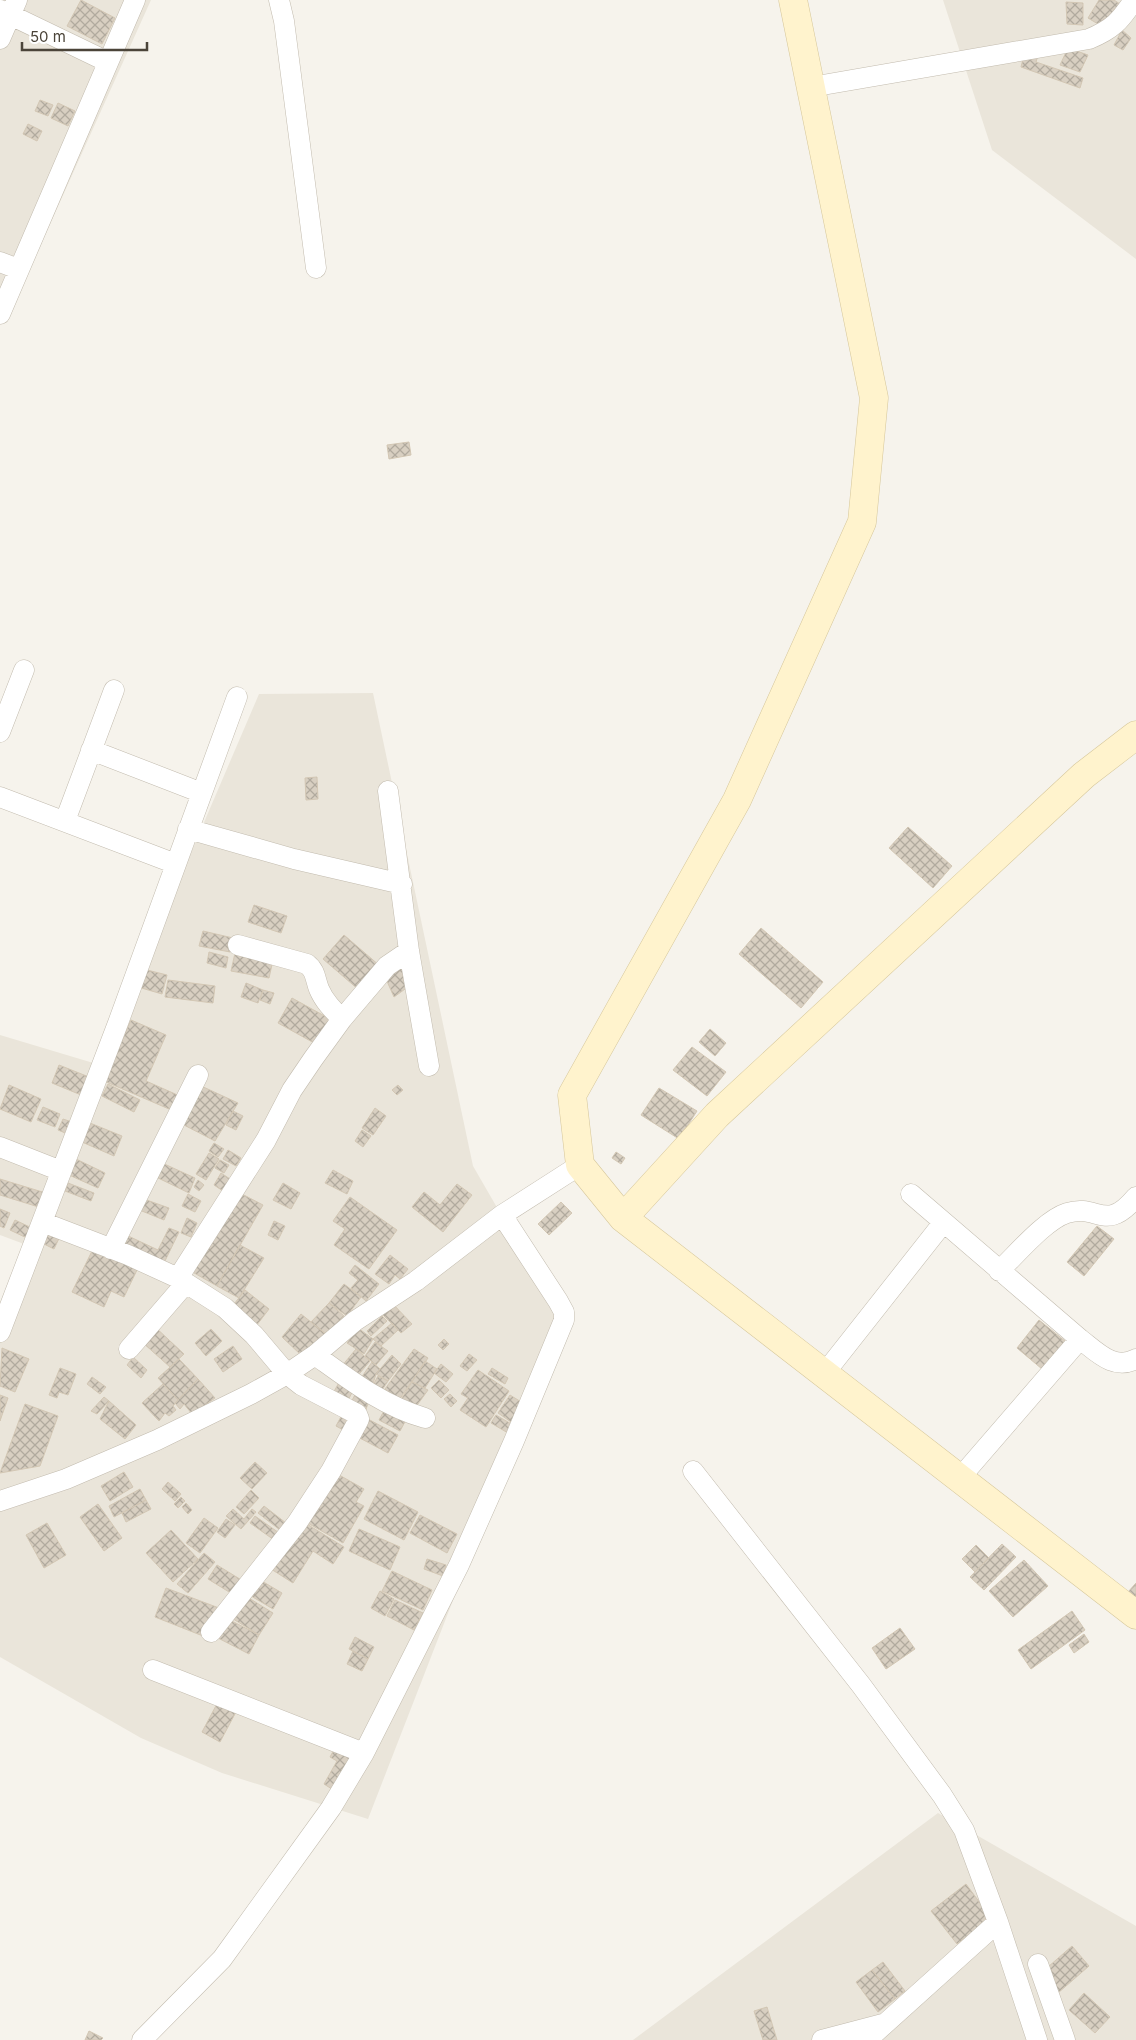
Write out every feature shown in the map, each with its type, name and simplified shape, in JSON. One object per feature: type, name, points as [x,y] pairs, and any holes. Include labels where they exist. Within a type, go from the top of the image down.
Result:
[{"type":"street","points":[[0,314],[9,265],[108,62],[135,0]]},
{"type":"street","points":[[279,0],[284,21],[316,268]]},
{"type":"street","points":[[793,0],[874,398],[862,522],[737,800],[572,1095],[580,1164],[623,1218],[1136,1615]]},
{"type":"street","points":[[811,87],[1089,39],[1107,32],[1120,20],[1134,0]]},
{"type":"street","points":[[0,39],[9,8],[108,62]]},
{"type":"street","points":[[0,732],[24,670]]},
{"type":"street","points":[[64,821],[114,690]]},
{"type":"street","points":[[0,1332],[118,1023],[236,697]]},
{"type":"street","points":[[623,1218],[717,1115],[1084,775],[1136,735]]},
{"type":"street","points":[[91,750],[202,793]]},
{"type":"street","points":[[388,791],[402,884],[409,951],[429,1066]]},
{"type":"street","points":[[0,797],[176,864]]},
{"type":"street","points":[[188,830],[294,859],[402,884]]},
{"type":"street","points":[[238,945],[307,964],[313,969],[320,990],[330,1006],[342,1019]]},
{"type":"street","points":[[129,1349],[182,1281],[266,1140],[292,1090],[342,1019],[387,966],[409,951]]},
{"type":"street","points":[[111,1249],[198,1075]]},
{"type":"street","points":[[2,1154],[61,1171]]},
{"type":"street","points":[[0,1501],[66,1479],[158,1440],[287,1374],[315,1355],[356,1320],[416,1281],[502,1215],[580,1164]]},
{"type":"street","points":[[911,1194],[1080,1339],[1116,1364],[1127,1364],[1136,1359]]},
{"type":"street","points":[[999,1271],[1051,1221],[1068,1213],[1081,1212],[1106,1217],[1118,1214],[1128,1207],[1136,1197]]},
{"type":"street","points":[[142,2040],[222,1959],[331,1808],[364,1753],[459,1564],[514,1442],[564,1320],[564,1312],[502,1215]]},
{"type":"street","points":[[42,1222],[111,1249],[182,1281],[225,1308],[254,1335],[287,1374],[310,1390],[357,1414],[359,1419],[331,1471],[301,1517],[211,1632]]},
{"type":"street","points":[[824,1374],[944,1223]]},
{"type":"street","points":[[959,1479],[1080,1339]]},
{"type":"street","points":[[315,1355],[371,1395],[400,1410],[425,1418]]},
{"type":"street","points":[[694,1471],[861,1685],[942,1795],[964,1830],[998,1922],[1029,2035]]},
{"type":"street","points":[[154,1670],[364,1753]]},
{"type":"street","points":[[867,2040],[998,1922]]},
{"type":"street","points":[[1038,1964],[1069,2038]]},
{"type":"street","points":[[822,2040],[885,2023]]},
{"type":"shaded area","points":[[0,0],[151,0],[14,304],[0,297]]},
{"type":"shaded area","points":[[943,0],[1136,0],[1136,259],[992,150]]},
{"type":"shaded area","points":[[373,693],[473,1166],[562,1320],[368,1819],[222,1773],[141,1738],[0,1657],[0,1311],[24,1244],[0,1235],[0,1035],[100,1065],[259,694]]},
{"type":"shaded area","points":[[938,1813],[1136,1926],[1136,2040],[633,2040]]},
{"type":"building","points":[[81,0],[115,18],[102,44],[67,26]]},
{"type":"building","points":[[1099,0],[1114,0],[1120,4],[1103,27],[1088,18]]},
{"type":"building","points":[[1066,2],[1083,3],[1083,25],[1067,24]]},
{"type":"building","points":[[1122,30],[1131,38],[1123,50],[1114,45]]},
{"type":"building","points":[[1068,48],[1088,55],[1080,72],[1060,65]]},
{"type":"building","points":[[1024,55],[1038,55],[1036,62],[1083,78],[1080,88],[1021,67]]},
{"type":"building","points":[[40,100],[53,105],[48,116],[35,111]]},
{"type":"building","points":[[58,103],[75,111],[68,126],[51,118]]},
{"type":"building","points":[[28,124],[42,131],[37,141],[23,134]]},
{"type":"building","points":[[409,442],[411,455],[389,459],[387,445]]},
{"type":"building","points":[[317,777],[318,799],[306,800],[305,778]]},
{"type":"building","points":[[908,827],[952,866],[933,888],[889,848]]},
{"type":"building","points":[[254,905],[287,916],[281,933],[248,922]]},
{"type":"building","points":[[761,928],[823,982],[801,1008],[739,954]]},
{"type":"building","points":[[203,931],[233,938],[230,952],[199,946]]},
{"type":"building","points":[[344,935],[380,966],[359,990],[323,959]]},
{"type":"building","points":[[209,952],[228,957],[226,968],[207,963]]},
{"type":"building","points":[[235,953],[273,960],[269,978],[231,971]]},
{"type":"building","points":[[404,966],[412,984],[394,997],[386,979]]},
{"type":"building","points":[[143,969],[167,975],[162,994],[138,987]]},
{"type":"building","points":[[168,980],[215,986],[213,1003],[165,997]]},
{"type":"building","points":[[246,983],[263,990],[258,1003],[241,997]]},
{"type":"building","points":[[263,990],[274,993],[270,1004],[260,1000]]},
{"type":"building","points":[[292,998],[330,1019],[316,1044],[278,1023]]},
{"type":"building","points":[[131,1020],[166,1035],[146,1081],[182,1097],[176,1112],[104,1081]]},
{"type":"building","points":[[710,1029],[726,1043],[715,1056],[699,1042]]},
{"type":"building","points":[[692,1047],[726,1072],[707,1096],[673,1070]]},
{"type":"building","points":[[59,1065],[94,1079],[86,1097],[52,1083]]},
{"type":"building","points":[[108,1084],[140,1100],[134,1112],[102,1096]]},
{"type":"building","points":[[9,1085],[41,1099],[31,1122],[0,1109]]},
{"type":"building","points":[[199,1085],[238,1103],[215,1141],[182,1124]]},
{"type":"building","points":[[398,1085],[403,1090],[397,1095],[392,1090]]},
{"type":"building","points":[[659,1088],[697,1111],[679,1139],[641,1115]]},
{"type":"building","points":[[43,1107],[60,1114],[55,1127],[37,1120]]},
{"type":"building","points":[[375,1108],[386,1116],[373,1135],[362,1128]]},
{"type":"building","points":[[233,1111],[243,1116],[236,1130],[226,1125]]},
{"type":"building","points":[[63,1119],[75,1123],[70,1135],[58,1130]]},
{"type":"building","points":[[90,1123],[122,1136],[114,1156],[82,1142]]},
{"type":"building","points":[[362,1130],[371,1136],[363,1147],[355,1141]]},
{"type":"building","points":[[214,1143],[224,1149],[218,1157],[209,1151]]},
{"type":"building","points":[[228,1150],[241,1158],[236,1166],[223,1159]]},
{"type":"building","points":[[616,1152],[625,1158],[621,1164],[612,1158]]},
{"type":"building","points":[[209,1153],[219,1159],[206,1180],[196,1174]]},
{"type":"building","points":[[76,1159],[105,1173],[98,1188],[69,1175]]},
{"type":"building","points":[[220,1160],[229,1165],[224,1173],[215,1168]]},
{"type":"building","points":[[160,1162],[195,1178],[189,1193],[154,1176]]},
{"type":"building","points":[[333,1170],[353,1181],[347,1194],[325,1183]]},
{"type":"building","points":[[221,1173],[233,1181],[226,1193],[214,1185]]},
{"type":"building","points":[[0,1179],[49,1194],[45,1209],[0,1195]]},
{"type":"building","points":[[198,1180],[204,1185],[199,1191],[194,1187]]},
{"type":"building","points":[[68,1183],[94,1193],[91,1201],[65,1191]]},
{"type":"building","points":[[283,1183],[300,1193],[291,1209],[273,1200]]},
{"type":"building","points":[[457,1184],[472,1195],[443,1232],[412,1207],[424,1192],[440,1205]]},
{"type":"building","points":[[240,1193],[263,1205],[217,1286],[189,1270]]},
{"type":"building","points":[[188,1194],[201,1201],[195,1212],[182,1206]]},
{"type":"building","points":[[350,1197],[397,1230],[369,1269],[334,1245],[345,1229],[333,1221]]},
{"type":"building","points":[[141,1198],[169,1208],[164,1220],[137,1209]]},
{"type":"building","points":[[561,1202],[572,1213],[549,1235],[538,1224]]},
{"type":"building","points":[[0,1209],[10,1213],[4,1228],[0,1226]]},
{"type":"building","points":[[187,1218],[197,1223],[191,1237],[181,1233]]},
{"type":"building","points":[[15,1220],[36,1230],[31,1240],[10,1230]]},
{"type":"building","points":[[274,1221],[285,1226],[278,1240],[268,1235]]},
{"type":"building","points":[[1097,1226],[1114,1239],[1084,1276],[1067,1262]]},
{"type":"building","points":[[49,1227],[62,1232],[54,1249],[42,1243]]},
{"type":"building","points":[[169,1228],[179,1232],[163,1265],[119,1244],[124,1234],[158,1250]]},
{"type":"building","points":[[240,1245],[264,1258],[239,1298],[217,1286]]},
{"type":"building","points":[[93,1249],[137,1270],[124,1297],[111,1291],[104,1307],[72,1292]]},
{"type":"building","points":[[390,1255],[408,1269],[400,1279],[395,1275],[389,1284],[375,1274]]},
{"type":"building","points":[[355,1265],[379,1284],[366,1301],[351,1288],[358,1280],[349,1273]]},
{"type":"building","points":[[344,1284],[361,1297],[347,1316],[329,1303]]},
{"type":"building","points":[[245,1290],[269,1309],[253,1330],[231,1308]]},
{"type":"building","points":[[391,1302],[412,1324],[401,1333],[379,1311]]},
{"type":"building","points":[[329,1303],[344,1316],[327,1335],[311,1322]]},
{"type":"building","points":[[301,1314],[327,1335],[301,1355],[282,1337]]},
{"type":"building","points":[[382,1316],[387,1321],[371,1336],[367,1331]]},
{"type":"building","points":[[1039,1320],[1065,1341],[1042,1369],[1017,1348]]},
{"type":"building","points":[[392,1323],[398,1330],[381,1346],[373,1339]]},
{"type":"building","points":[[154,1326],[184,1354],[170,1367],[142,1342]]},
{"type":"building","points":[[358,1328],[373,1339],[364,1354],[347,1343]]},
{"type":"building","points":[[211,1329],[222,1341],[206,1356],[195,1343]]},
{"type":"building","points":[[444,1339],[449,1344],[443,1350],[438,1345]]},
{"type":"building","points":[[375,1342],[388,1351],[376,1365],[365,1356]]},
{"type":"building","points":[[233,1346],[242,1359],[223,1372],[214,1359]]},
{"type":"building","points":[[2,1348],[29,1359],[15,1392],[0,1386]]},
{"type":"building","points":[[356,1349],[370,1361],[355,1379],[341,1367]]},
{"type":"building","points":[[414,1349],[428,1358],[399,1400],[385,1389]]},
{"type":"building","points":[[469,1354],[477,1360],[467,1371],[460,1366]]},
{"type":"building","points":[[392,1355],[401,1364],[388,1381],[376,1374]]},
{"type":"building","points":[[133,1357],[147,1370],[141,1378],[127,1365]]},
{"type":"building","points":[[179,1359],[198,1379],[178,1400],[158,1378]]},
{"type":"building","points":[[425,1361],[437,1369],[425,1388],[412,1382]]},
{"type":"building","points":[[372,1362],[380,1369],[376,1374],[372,1387],[359,1381]]},
{"type":"building","points":[[441,1364],[453,1374],[446,1382],[434,1373]]},
{"type":"building","points":[[60,1368],[76,1374],[68,1395],[59,1392],[57,1398],[49,1395]]},
{"type":"building","points":[[492,1368],[508,1378],[505,1384],[488,1374]]},
{"type":"building","points":[[478,1370],[509,1391],[486,1427],[460,1410],[468,1398],[461,1394]]},
{"type":"building","points":[[378,1376],[388,1381],[380,1393],[372,1387]]},
{"type":"building","points":[[92,1377],[106,1387],[100,1394],[87,1384]]},
{"type":"building","points":[[342,1377],[355,1387],[346,1404],[331,1397]]},
{"type":"building","points":[[198,1379],[215,1398],[192,1414],[184,1404],[180,1409],[175,1403]]},
{"type":"building","points":[[439,1380],[449,1390],[441,1398],[431,1388]]},
{"type":"building","points":[[412,1382],[428,1390],[415,1408],[400,1401]]},
{"type":"building","points":[[163,1384],[178,1400],[173,1406],[176,1410],[169,1416],[165,1413],[159,1421],[142,1403]]},
{"type":"building","points":[[357,1391],[370,1398],[365,1412],[349,1406]]},
{"type":"building","points":[[450,1394],[457,1401],[451,1407],[444,1399]]},
{"type":"building","points":[[0,1395],[8,1398],[0,1421]]},
{"type":"building","points":[[510,1395],[526,1405],[514,1424],[498,1413]]},
{"type":"building","points":[[104,1397],[109,1401],[97,1414],[91,1411]]},
{"type":"building","points":[[109,1401],[136,1425],[125,1439],[100,1419]]},
{"type":"building","points":[[25,1404],[58,1416],[40,1466],[0,1473]]},
{"type":"building","points":[[386,1407],[407,1418],[400,1431],[379,1420]]},
{"type":"building","points":[[344,1411],[355,1418],[347,1432],[336,1426]]},
{"type":"building","points":[[496,1415],[513,1425],[508,1433],[491,1423]]},
{"type":"building","points":[[366,1418],[398,1435],[388,1453],[356,1436]]},
{"type":"building","points":[[255,1462],[267,1473],[252,1489],[240,1478]]},
{"type":"building","points":[[332,1471],[364,1489],[356,1502],[364,1506],[343,1543],[304,1521]]},
{"type":"building","points":[[124,1472],[133,1487],[110,1501],[101,1486]]},
{"type":"building","points":[[168,1482],[181,1494],[175,1501],[162,1489]]},
{"type":"building","points":[[140,1489],[146,1500],[114,1517],[109,1506]]},
{"type":"building","points":[[251,1490],[259,1498],[244,1514],[236,1507]]},
{"type":"building","points":[[378,1491],[418,1512],[404,1540],[364,1519]]},
{"type":"building","points":[[181,1497],[185,1501],[178,1508],[174,1504]]},
{"type":"building","points":[[146,1500],[151,1509],[126,1522],[122,1513]]},
{"type":"building","points":[[186,1503],[192,1510],[188,1514],[182,1507]]},
{"type":"building","points":[[98,1504],[122,1538],[104,1551],[80,1517]]},
{"type":"building","points":[[264,1506],[286,1523],[280,1530],[258,1513]]},
{"type":"building","points":[[233,1509],[244,1519],[252,1509],[256,1512],[241,1529],[226,1516]]},
{"type":"building","points":[[420,1515],[457,1534],[447,1553],[410,1533]]},
{"type":"building","points":[[255,1516],[282,1535],[277,1542],[250,1523]]},
{"type":"building","points":[[204,1518],[218,1528],[200,1553],[186,1543]]},
{"type":"building","points":[[226,1519],[235,1525],[225,1538],[217,1532]]},
{"type":"building","points":[[302,1521],[344,1547],[333,1564],[313,1551],[293,1583],[271,1569]]},
{"type":"building","points":[[47,1523],[66,1555],[44,1568],[26,1535]]},
{"type":"building","points":[[359,1529],[400,1547],[390,1570],[349,1551]]},
{"type":"building","points":[[171,1530],[198,1559],[173,1582],[146,1553]]},
{"type":"building","points":[[1002,1544],[1016,1557],[984,1590],[970,1577]]},
{"type":"building","points":[[976,1545],[989,1558],[975,1572],[962,1559]]},
{"type":"building","points":[[204,1553],[215,1562],[188,1593],[177,1584]]},
{"type":"building","points":[[427,1559],[446,1565],[443,1576],[424,1569]]},
{"type":"building","points":[[1024,1560],[1048,1586],[1013,1617],[989,1591]]},
{"type":"building","points":[[217,1565],[243,1581],[234,1595],[208,1579]]},
{"type":"building","points":[[392,1571],[432,1590],[423,1610],[382,1591]]},
{"type":"building","points":[[255,1577],[282,1593],[273,1609],[246,1593]]},
{"type":"building","points":[[1136,1583],[1136,1599],[1128,1592]]},
{"type":"building","points":[[166,1588],[219,1608],[208,1638],[155,1617]]},
{"type":"building","points":[[380,1591],[394,1599],[385,1616],[371,1608]]},
{"type":"building","points":[[244,1595],[273,1613],[259,1635],[230,1617]]},
{"type":"building","points":[[395,1600],[423,1613],[414,1630],[387,1616]]},
{"type":"building","points":[[1072,1611],[1085,1630],[1031,1669],[1018,1650]]},
{"type":"building","points":[[228,1619],[259,1635],[249,1654],[218,1638]]},
{"type":"building","points":[[900,1628],[915,1649],[886,1669],[872,1648]]},
{"type":"building","points":[[1084,1634],[1089,1642],[1074,1653],[1069,1645]]},
{"type":"building","points":[[355,1637],[374,1647],[368,1659],[349,1649]]},
{"type":"building","points":[[353,1651],[368,1659],[362,1671],[347,1664]]},
{"type":"building","points":[[219,1700],[237,1710],[220,1742],[202,1732]]},
{"type":"building","points":[[337,1744],[355,1754],[335,1791],[324,1784],[337,1761],[330,1757]]},
{"type":"building","points":[[966,1884],[991,1918],[957,1944],[931,1911]]},
{"type":"building","points":[[1072,1946],[1089,1966],[1058,1993],[1048,1967]]},
{"type":"building","points":[[883,1962],[905,1991],[895,1999],[872,1970]]},
{"type":"building","points":[[872,1970],[895,1999],[878,2012],[856,1982]]},
{"type":"building","points":[[1084,1993],[1110,2017],[1095,2033],[1069,2010]]},
{"type":"building","points":[[767,2007],[777,2040],[763,2040],[754,2011]]},
{"type":"building","points":[[89,2031],[103,2038],[101,2040],[85,2040]]}]
